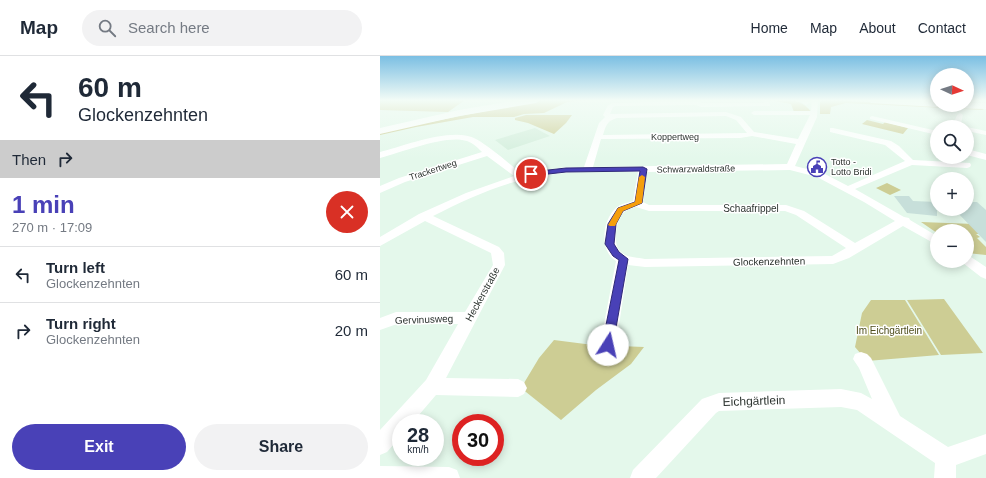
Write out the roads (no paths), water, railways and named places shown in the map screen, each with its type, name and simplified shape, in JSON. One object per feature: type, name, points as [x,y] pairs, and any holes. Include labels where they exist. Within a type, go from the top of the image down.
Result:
[{"type":"main road","points":[[380,131],[430,120]]},
{"type":"street","points":[[586,170],[603,123],[608,120]]},
{"type":"street","points":[[741,120],[752,134]]},
{"type":"street","points":[[790,167],[812,120]]},
{"type":"street","points":[[879,120],[930,132]]},
{"type":"street","points":[[832,130],[888,143],[896,148],[911,162]]},
{"type":"street","points":[[974,130],[986,133]]},
{"type":"street","name":"Koppertweg","points":[[598,137],[740,136],[752,134],[801,142]]},
{"type":"street","points":[[380,155],[437,139],[460,137],[469,139],[519,176]]},
{"type":"street","name":"Trackertweg","points":[[380,190],[402,180],[488,153]]},
{"type":"street","points":[[974,154],[986,157]]},
{"type":"street","points":[[848,189],[911,162],[967,165]]},
{"type":"street","name":"Schwarzwaldstraße","points":[[380,242],[424,216],[472,194],[519,176],[542,172],[586,170],[790,167],[820,175],[905,220],[930,236]]},
{"type":"street","points":[[608,345],[623,259],[616,254],[610,244],[612,224],[620,210],[638,203],[643,169]]},
{"type":"street","name":"Schaafrippel","points":[[638,203],[641,206],[649,208],[786,208],[800,213],[855,248]]},
{"type":"street","name":"Heckerstraße","points":[[380,445],[432,386],[499,265],[498,253],[495,250],[424,216]]},
{"type":"street","name":"Glockenzehnten","points":[[623,259],[645,263],[833,260],[845,255],[905,220]]},
{"type":"street","points":[[974,265],[986,274]]},
{"type":"street","name":"Gervinusweg","points":[[380,324],[396,318],[469,318]]},
{"type":"street","points":[[861,358],[865,363],[892,421]]},
{"type":"street","points":[[432,386],[518,388]]},
{"type":"street","name":"Eichgärtlein","points":[[641,478],[709,406],[719,402],[841,398],[861,402],[946,458]]},
{"type":"street","points":[[945,478],[946,458],[986,444]]},
{"type":"street","points":[[380,477],[449,478]]},
{"type":"place","name":"Totto - Lotto Bridi","points":[[817,167]]},
{"type":"park label","name":"Im Eichgärtlein","points":[[889,330]]}]
